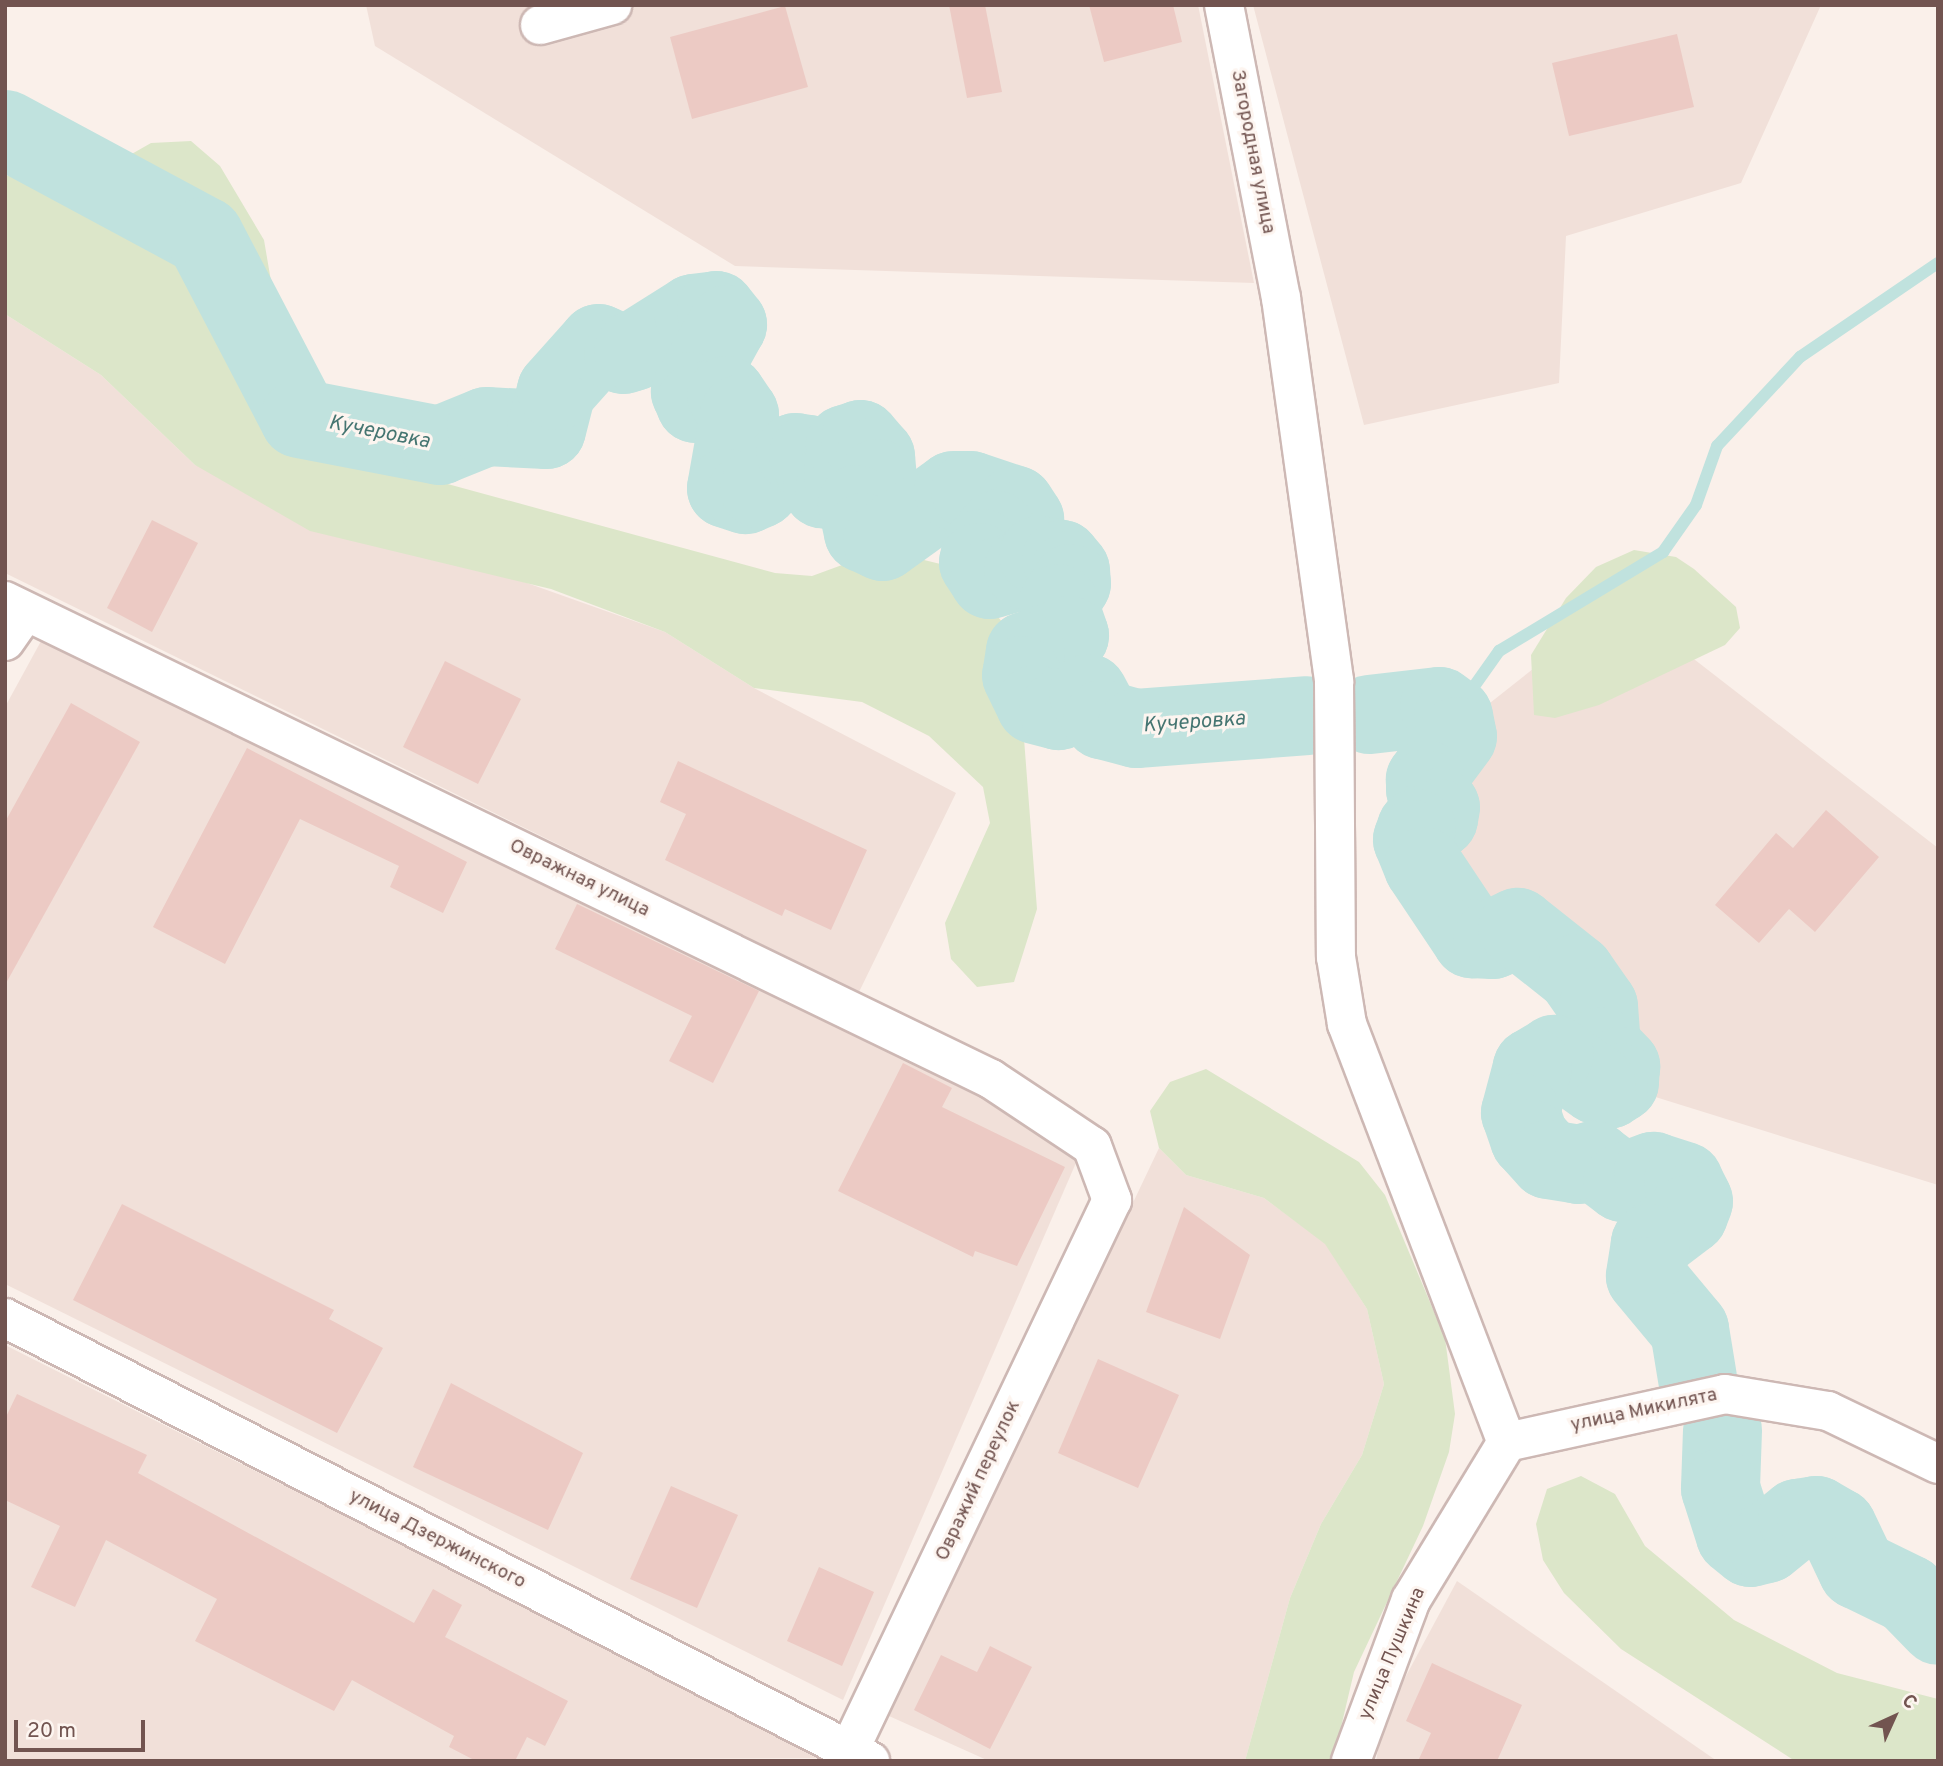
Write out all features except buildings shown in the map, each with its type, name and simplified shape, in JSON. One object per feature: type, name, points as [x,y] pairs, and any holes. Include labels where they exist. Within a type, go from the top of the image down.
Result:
[{"type":"street","points":[[540,25],[612,5]]},
{"type":"street","name":"Загородная улица","points":[[1224,5],[1281,298],[1334,681],[1336,957],[1347,1024],[1507,1442]]},
{"type":"street","name":"Овражная улица","points":[[12,618],[991,1079],[1093,1146],[1112,1200]]},
{"type":"street","name":"Овражий переулок","points":[[855,1758],[1112,1200]]},
{"type":"street","name":"улица Дзержинского","points":[[5,1318],[855,1758]]},
{"type":"street","name":"улица Микилята","points":[[1507,1442],[1726,1394],[1828,1411],[1938,1464]]},
{"type":"street","name":"улица Пушкина","points":[[1351,1761],[1411,1600],[1507,1442]]},
{"type":"shaded area","points":[[366,5],[1198,5],[1254,283],[735,266],[375,46]]},
{"type":"shaded area","points":[[1253,5],[1821,5],[1741,183],[1566,236],[1559,383],[1364,425]]},
{"type":"shaded area","points":[[5,314],[101,375],[195,465],[665,632],[754,688],[956,793],[859,992],[5,573]]},
{"type":"shaded area","points":[[1619,601],[1938,848],[1938,1185],[1604,1081],[1400,774]]},
{"type":"shaded area","points":[[46,632],[983,1090],[1082,1149],[843,1700],[5,1284],[5,707]]},
{"type":"shaded area","points":[[1159,1148],[1186,1175],[1264,1198],[1325,1243],[1367,1309],[1384,1384],[1362,1455],[1321,1524],[1290,1598],[1245,1761],[989,1761],[889,1716]]},
{"type":"shaded area","points":[[5,1345],[826,1758],[5,1761]]},
{"type":"shaded area","points":[[1457,1581],[1717,1761],[1376,1761],[1384,1717]]},
{"type":"green space","points":[[191,141],[220,166],[264,240],[271,281],[252,359],[269,396],[356,459],[775,573],[812,576],[883,550],[961,569],[1009,631],[1019,673],[1037,909],[1014,982],[977,987],[951,959],[945,923],[990,823],[983,787],[929,736],[862,702],[754,688],[665,632],[551,589],[310,531],[195,465],[101,375],[5,314],[5,175],[50,186],[86,180],[151,143]]},
{"type":"green space","points":[[1634,550],[1676,557],[1694,569],[1736,607],[1740,628],[1725,645],[1599,705],[1555,718],[1534,715],[1531,655],[1566,598],[1596,567]]},
{"type":"green space","points":[[1206,1069],[1359,1162],[1385,1195],[1445,1338],[1455,1414],[1449,1452],[1423,1526],[1354,1672],[1333,1761],[1245,1761],[1290,1598],[1321,1524],[1362,1455],[1384,1384],[1367,1309],[1325,1244],[1264,1198],[1186,1175],[1159,1148],[1150,1111],[1170,1082]]},
{"type":"green space","points":[[1581,1476],[1615,1494],[1645,1546],[1734,1620],[1837,1673],[1938,1699],[1938,1761],[1795,1761],[1621,1649],[1564,1593],[1543,1560],[1536,1524],[1547,1489]]},
{"type":"waterway","name":"Кучеровка","points":[[5,129],[204,236],[299,418],[439,445],[486,426],[546,429],[556,390],[598,343],[623,354],[633,351],[693,313],[716,310],[727,324],[690,391],[695,403],[726,395],[739,414],[726,488],[745,494],[759,488],[795,452],[808,454],[822,488],[834,490],[843,477],[845,444],[860,439],[875,456],[877,478],[857,504],[863,532],[882,541],[953,490],[970,490],[1015,505],[1024,519],[996,530],[981,548],[978,562],[989,579],[1023,569],[1038,555],[1061,559],[1070,570],[1071,583],[1058,603],[1069,635],[1025,651],[1021,675],[1035,704],[1058,710],[1088,693],[1102,719],[1136,728],[1307,715]]},
{"type":"waterway","points":[[1453,716],[1499,651],[1663,552],[1696,505],[1717,446],[1800,357],[1938,263]]},
{"type":"waterway","name":"Кучеровка","points":[[1369,714],[1439,706],[1453,716],[1457,736],[1425,779],[1425,789],[1440,807],[1438,818],[1416,828],[1412,839],[1423,866],[1471,938],[1492,939],[1517,927],[1575,973],[1598,1006],[1601,1046],[1620,1066],[1619,1082],[1608,1089],[1596,1084],[1554,1054],[1532,1067],[1520,1112],[1529,1138],[1548,1159],[1578,1164],[1593,1160],[1622,1182],[1653,1171],[1683,1181],[1693,1201],[1688,1214],[1650,1243],[1645,1276],[1689,1329],[1697,1378]]},
{"type":"waterway","name":"Кучеровка","points":[[1722,1430],[1720,1488],[1735,1535],[1750,1547],[1766,1543],[1797,1518],[1816,1515],[1837,1527],[1857,1569],[1908,1594],[1938,1625]]}]
